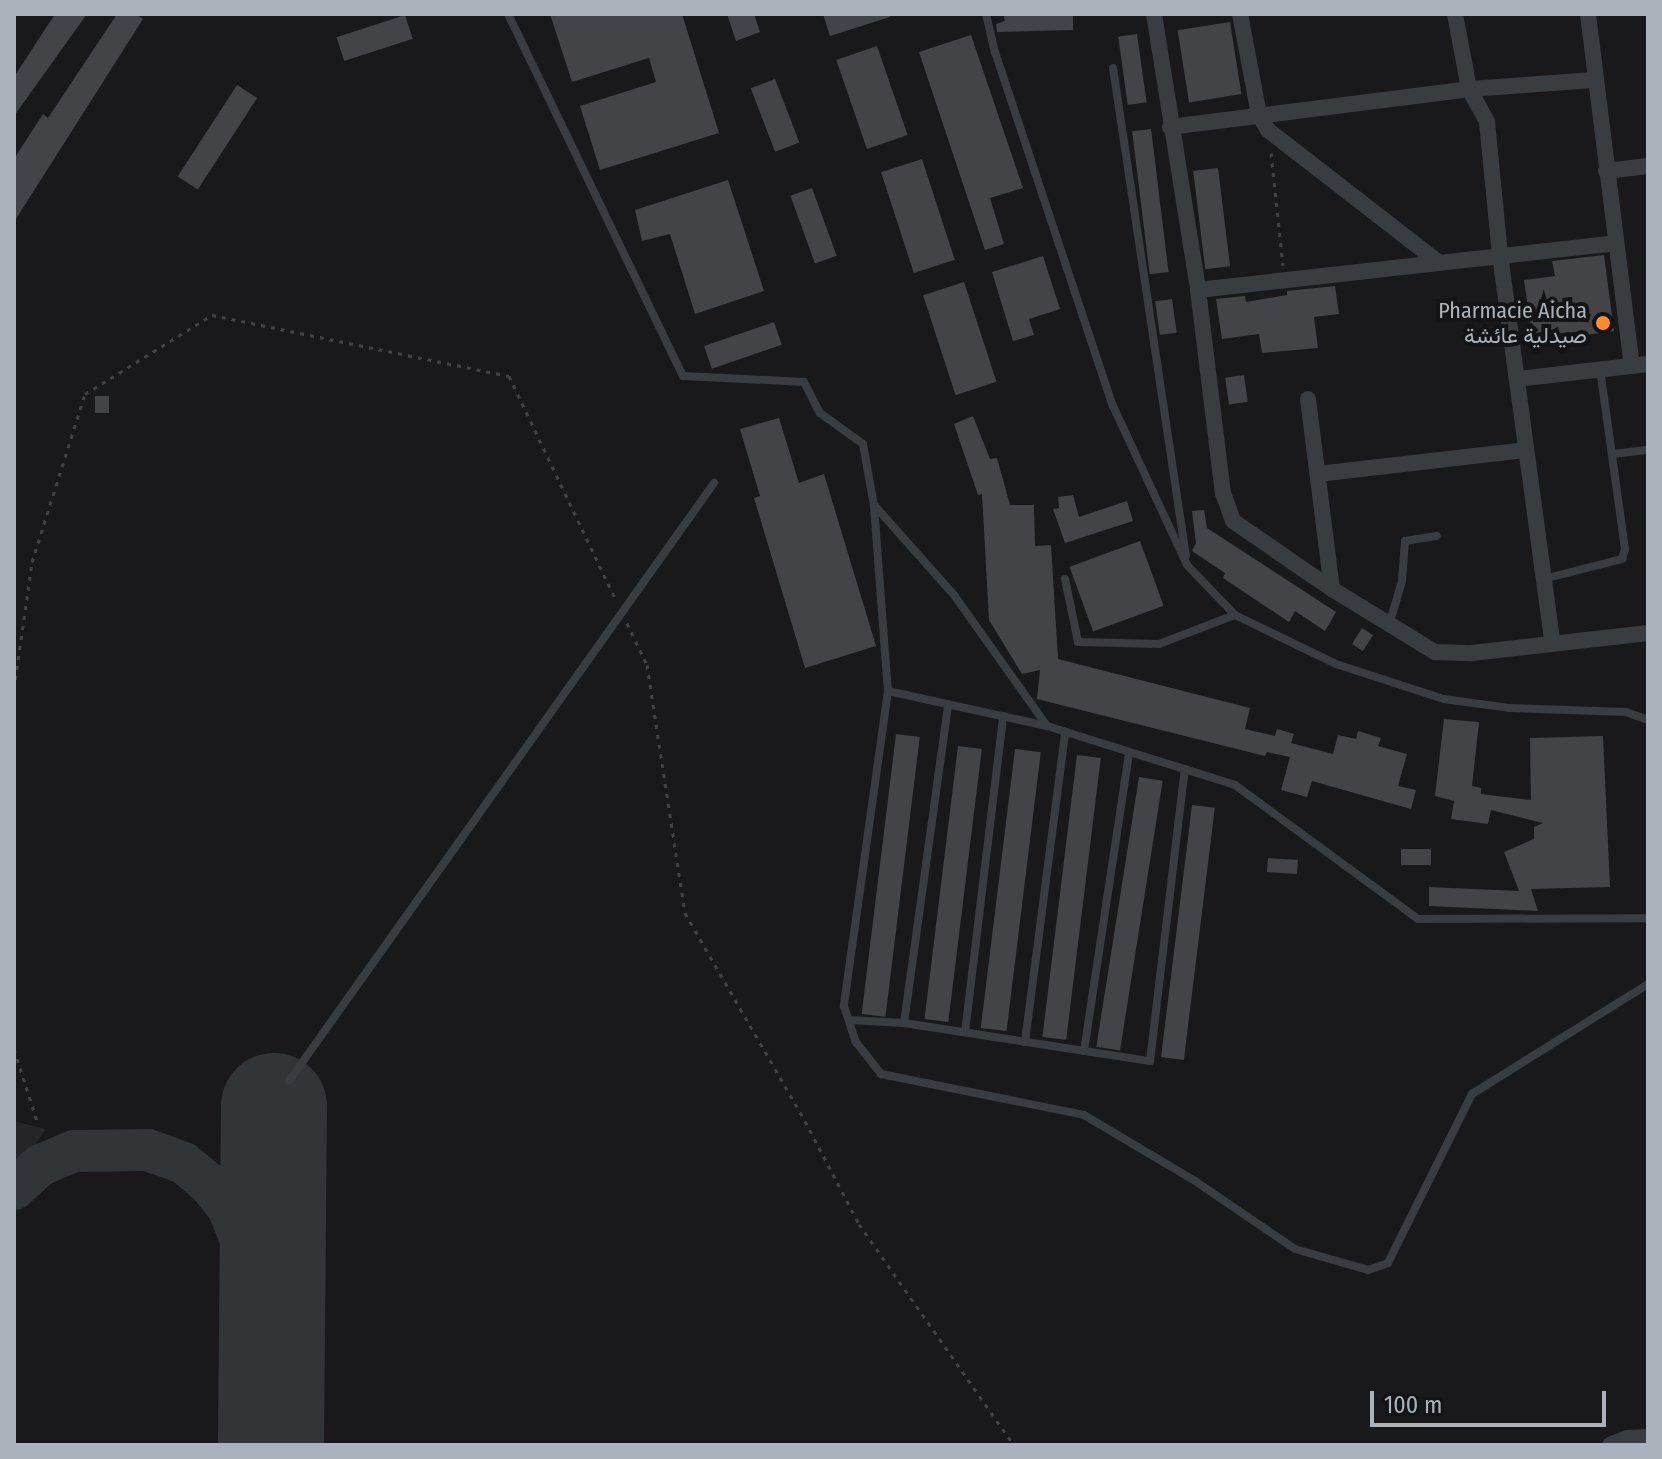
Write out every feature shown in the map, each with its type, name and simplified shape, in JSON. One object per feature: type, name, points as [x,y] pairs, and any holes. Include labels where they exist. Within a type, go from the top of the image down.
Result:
[{"type":"street","points":[[1154,14],[1198,290],[1223,493],[1233,521],[1423,648],[1447,654],[1648,633]]},
{"type":"street","points":[[1240,14],[1264,122],[1438,262]]},
{"type":"street","points":[[1455,14],[1469,89],[1487,122],[1500,255],[1552,642]]},
{"type":"street","points":[[1517,379],[1640,365],[1615,243],[1588,14]]},
{"type":"street","points":[[1170,127],[1264,122],[1469,89],[1594,80]]},
{"type":"street","points":[[1606,171],[1648,166]]},
{"type":"street","points":[[1198,290],[1615,243]]},
{"type":"street","points":[[1308,399],[1332,589]]},
{"type":"street","points":[[1318,474],[1525,450]]},
{"type":"street","points":[[1610,1445],[1627,1438],[1648,1437]]},
{"type":"lane","points":[[508,14],[683,376],[804,382],[820,413],[863,444],[874,506],[888,691],[844,1006],[856,1042],[881,1074],[1084,1115],[1195,1181],[1295,1249],[1368,1270],[1388,1263],[1472,1094],[1648,984]]},
{"type":"lane","points":[[986,14],[995,52],[1113,406],[1187,565],[1235,615],[1336,664],[1444,699],[1510,708],[1626,712],[1648,720]]},
{"type":"lane","points":[[1113,68],[1187,565]]},
{"type":"lane","points":[[1544,579],[1622,559],[1625,549],[1600,369]]},
{"type":"lane","points":[[1613,454],[1648,450]]},
{"type":"lane","points":[[289,1081],[714,483]]},
{"type":"lane","points":[[874,506],[954,595],[1047,726]]},
{"type":"lane","points":[[1389,626],[1402,581],[1405,541],[1437,536]]},
{"type":"lane","points":[[1065,579],[1078,642],[1159,644],[1235,615]]},
{"type":"lane","points":[[888,691],[1047,726],[1235,785],[1418,919],[1648,918]]},
{"type":"lane","points":[[904,1023],[948,704]]},
{"type":"lane","points":[[965,1032],[1003,716]]},
{"type":"lane","points":[[1025,1042],[1065,732]]},
{"type":"lane","points":[[1084,1051],[1129,752]]},
{"type":"lane","points":[[849,1020],[904,1023],[1150,1061],[1185,769]]},
{"type":"path","points":[[1264,122],[1285,280]]},
{"type":"path","points":[[14,1049],[37,1121]]},
{"type":"shaded area","points":[[14,1121],[46,1129],[14,1178]]},
{"type":"building","points":[[55,14],[87,14],[14,116],[14,77]]},
{"type":"building","points":[[117,14],[136,14],[143,19],[14,222],[14,159],[43,114],[48,118]]},
{"type":"building","points":[[550,14],[682,14],[719,133],[600,170],[580,106],[656,82],[649,58],[572,82]]},
{"type":"building","points":[[727,14],[754,14],[760,32],[736,41]]},
{"type":"building","points":[[823,14],[890,14],[890,17],[830,36]]},
{"type":"building","points":[[1003,14],[1073,14],[1073,30],[997,32],[996,24],[1005,21]]},
{"type":"building","points":[[405,15],[413,39],[344,61],[337,37]]},
{"type":"building","points":[[1230,22],[1241,94],[1189,102],[1178,30]]},
{"type":"building","points":[[1137,34],[1147,102],[1128,105],[1118,37]]},
{"type":"building","points":[[971,35],[1023,188],[990,198],[1004,244],[985,250],[919,52]]},
{"type":"building","points":[[877,46],[908,135],[867,149],[836,60]]},
{"type":"building","points":[[775,79],[799,142],[775,152],[751,88]]},
{"type":"building","points":[[237,85],[257,98],[198,189],[178,176]]},
{"type":"building","points":[[1151,129],[1169,272],[1150,274],[1132,131]]},
{"type":"building","points":[[922,159],[955,260],[914,273],[881,172]]},
{"type":"building","points":[[1218,168],[1230,266],[1205,269],[1193,171]]},
{"type":"building","points":[[728,180],[764,291],[695,314],[670,234],[642,241],[635,210]]},
{"type":"building","points":[[812,188],[837,256],[815,264],[790,196]]},
{"type":"building","points":[[1604,255],[1614,331],[1533,342],[1524,280],[1555,276],[1552,261]]},
{"type":"building","points":[[1043,256],[1060,309],[1029,319],[1034,335],[1013,341],[992,272]]},
{"type":"building","points":[[964,282],[996,382],[956,395],[923,295]]},
{"type":"building","points":[[1335,286],[1339,314],[1314,317],[1318,348],[1262,353],[1259,334],[1222,339],[1216,299],[1245,296],[1246,302],[1287,295],[1287,291]]},
{"type":"building","points":[[1172,299],[1177,333],[1160,335],[1155,301]]},
{"type":"building","points":[[774,322],[782,345],[712,369],[704,346]]},
{"type":"building","points":[[1244,375],[1248,402],[1229,404],[1225,378]]},
{"type":"building","points":[[95,396],[109,396],[109,413],[95,413]]},
{"type":"building","points":[[973,416],[990,459],[997,458],[1010,505],[1034,505],[1035,546],[1051,545],[1058,659],[1250,708],[1245,729],[1275,736],[1277,729],[1294,734],[1291,743],[1333,754],[1338,735],[1356,739],[1358,731],[1381,738],[1378,746],[1407,754],[1398,786],[1416,790],[1411,809],[1312,781],[1307,797],[1281,790],[1290,757],[1267,752],[1265,756],[1037,699],[1040,670],[1022,674],[989,620],[982,494],[978,495],[954,424]]},
{"type":"building","points":[[779,418],[799,483],[824,474],[876,646],[805,668],[754,498],[760,496],[740,429]]},
{"type":"building","points":[[1073,495],[1079,517],[1127,501],[1133,521],[1065,543],[1053,509],[1059,508],[1058,497]]},
{"type":"building","points":[[1204,510],[1207,528],[1336,612],[1325,631],[1295,611],[1289,622],[1223,578],[1225,573],[1192,551],[1196,543],[1192,511]]},
{"type":"building","points":[[1140,541],[1164,606],[1093,631],[1070,567]]},
{"type":"building","points":[[1362,628],[1373,635],[1363,651],[1352,644]]},
{"type":"building","points":[[1444,719],[1479,722],[1472,786],[1481,788],[1481,794],[1531,800],[1530,738],[1603,736],[1610,887],[1531,889],[1538,911],[1429,906],[1429,887],[1519,891],[1504,852],[1534,839],[1534,827],[1543,823],[1491,810],[1488,824],[1451,819],[1454,801],[1435,796]]},
{"type":"building","points":[[896,734],[920,737],[885,1017],[862,1014]]},
{"type":"building","points":[[958,746],[982,749],[948,1022],[924,1019]]},
{"type":"building","points":[[1015,749],[1041,752],[1007,1031],[981,1028]]},
{"type":"building","points":[[1077,755],[1101,758],[1066,1040],[1042,1037]]},
{"type":"building","points":[[1139,777],[1163,781],[1120,1050],[1096,1047]]},
{"type":"building","points":[[1192,805],[1215,808],[1184,1060],[1161,1057]]},
{"type":"building","points":[[1401,849],[1431,849],[1431,865],[1401,865]]},
{"type":"building","points":[[1268,858],[1298,860],[1297,874],[1267,872]]},
{"type":"taxiway","points":[[14,1189],[41,1165],[74,1151],[148,1150],[184,1163],[210,1185],[228,1208],[254,1271],[272,1339]]},
{"type":"runway","points":[[271,1445],[274,1106]]},
{"type":"place","name":"Pharmacie Aicha صيدلية عائشة","points":[[1603,323]]}]
